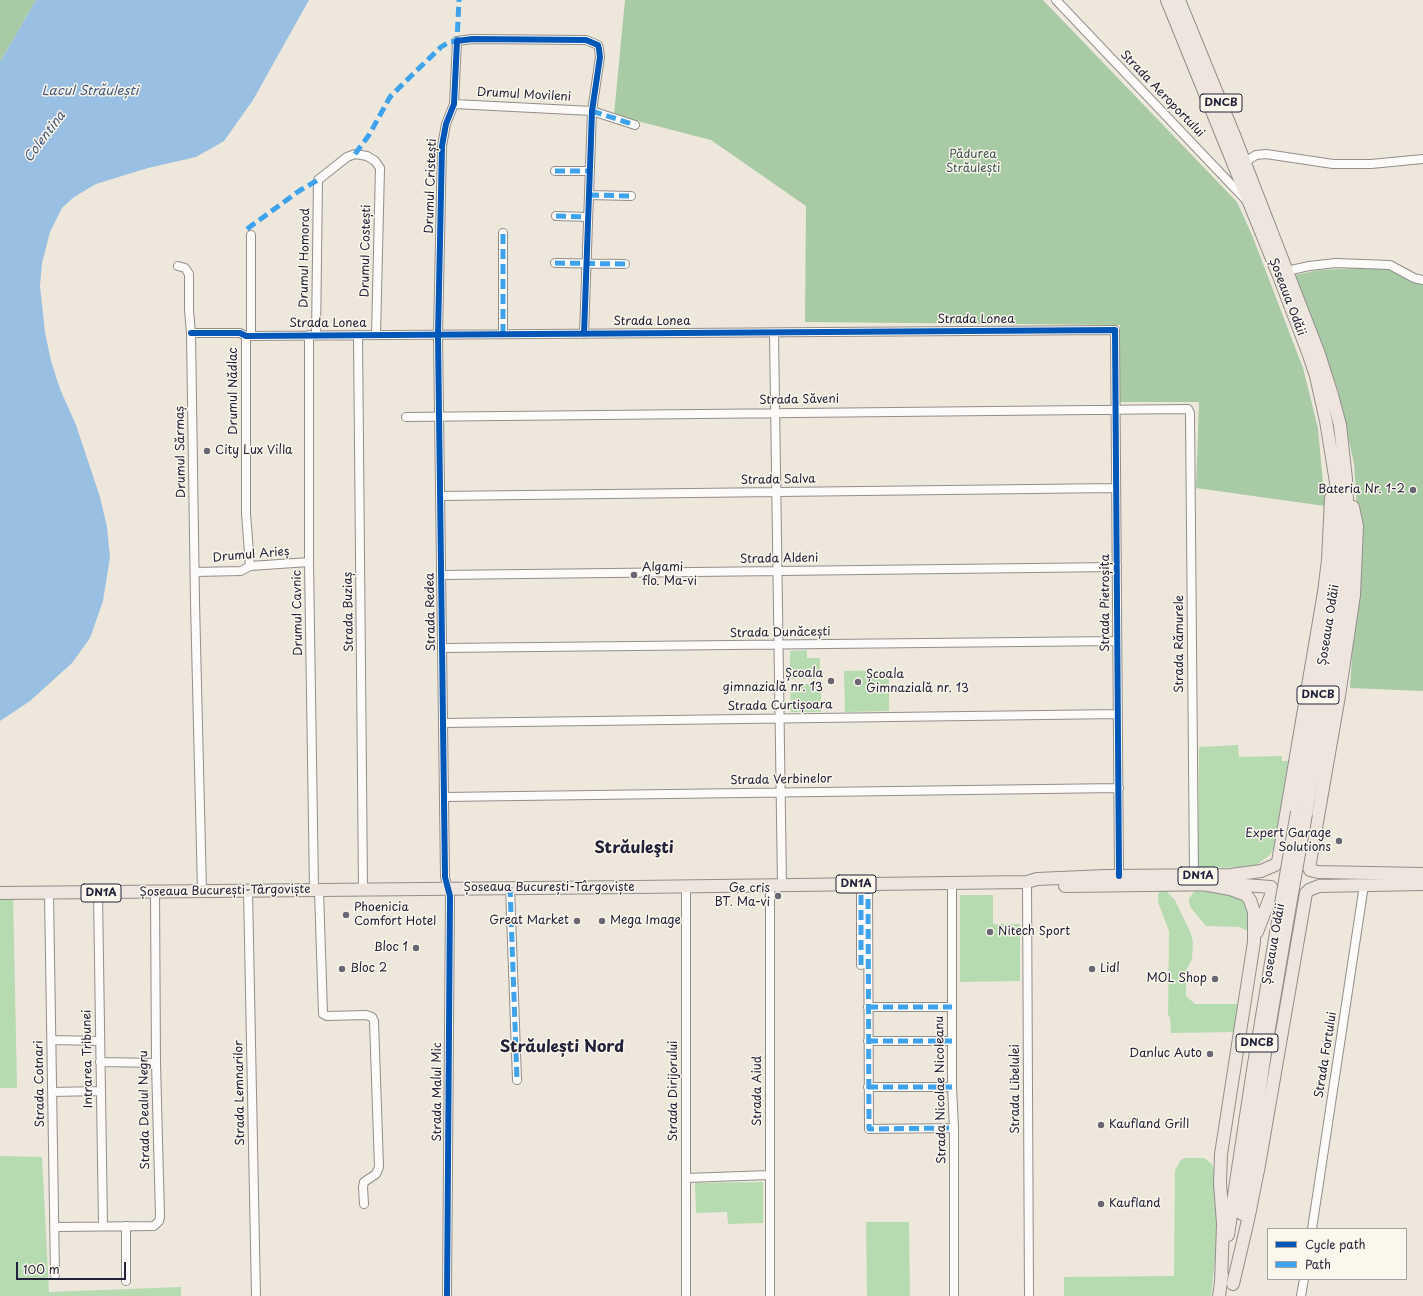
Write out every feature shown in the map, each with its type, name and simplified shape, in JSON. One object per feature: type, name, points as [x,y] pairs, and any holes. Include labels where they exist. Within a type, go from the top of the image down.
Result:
[{"type":"main road","name":"Șoseaua Odăii","points":[[1167,0],[1279,276],[1316,376],[1326,421],[1340,501],[1338,566],[1302,813],[1281,861],[1281,928]]},
{"type":"main road","name":"Șoseaua Odăii","points":[[1179,0],[1287,271],[1319,354],[1332,395],[1340,425],[1346,479],[1349,545],[1345,586],[1331,676],[1302,813],[1253,1070],[1228,1288],[1219,1296]]},
{"type":"main road","points":[[1254,942],[1272,889],[1270,875],[1281,861],[1324,592],[1331,513],[1332,459]]},
{"type":"main road","points":[[1228,1288],[1248,1220],[1260,1165],[1297,944],[1312,878],[1310,869],[1313,845],[1339,696],[1354,595],[1357,526],[1346,479]]},
{"type":"main road","points":[[1313,845],[1318,861],[1324,866],[1354,873]]},
{"type":"main road","points":[[1281,861],[1300,860],[1310,869],[1318,872],[1423,874]]},
{"type":"main road","name":"Șoseaua București-Târgoviște","points":[[0,893],[952,884],[1027,882],[1037,879],[1119,876],[1194,876],[1239,874],[1261,871],[1281,861]]},
{"type":"main road","name":"Șoseaua București-Târgoviște","points":[[1027,882],[1036,886],[1248,884],[1272,889]]},
{"type":"main road","points":[[1203,884],[1236,891],[1246,895],[1250,900],[1254,912],[1254,942],[1222,1154],[1220,1183],[1228,1288]]},
{"type":"main road","name":"DN1A","points":[[1272,889],[1281,898],[1292,900],[1302,897],[1319,886],[1423,884]]},
{"type":"main road","points":[[1297,944],[1308,909],[1316,894],[1326,890],[1362,885]]},
{"type":"street","name":"Strada Aeroportului","points":[[1056,0],[1250,204]]},
{"type":"street","name":"Drumul Cristești","points":[[438,334],[442,146],[446,124],[454,104],[457,41],[472,39],[586,40],[593,42],[598,45],[600,57],[592,111]]},
{"type":"street","name":"Drumul Movileni","points":[[454,104],[592,111],[635,125]]},
{"type":"street","points":[[584,334],[592,111]]},
{"type":"street","name":"Drumul Costești","points":[[318,180],[347,157],[356,154],[367,156],[375,161],[380,168],[376,335]]},
{"type":"street","points":[[1245,164],[1256,155],[1266,154],[1333,164],[1371,164],[1423,159]]},
{"type":"street","points":[[555,171],[590,171]]},
{"type":"street","name":"Drumul Homorod","points":[[312,335],[318,180]]},
{"type":"street","points":[[589,195],[631,196]]},
{"type":"street","points":[[556,216],[588,217]]},
{"type":"street","points":[[503,233],[503,334]]},
{"type":"street","name":"Drumul Nădlac","points":[[250,566],[246,513],[251,235]]},
{"type":"street","points":[[555,262],[625,264]]},
{"type":"street","points":[[1287,271],[1309,266],[1336,263],[1390,265],[1414,278],[1423,280]]},
{"type":"street","name":"Drumul Sărmaș","points":[[178,266],[185,268],[188,274],[191,333],[194,572],[202,891]]},
{"type":"street","name":"Strada Lonea","points":[[191,333],[240,333],[248,336],[1115,330]]},
{"type":"street","name":"Strada Pietroșița","points":[[1115,330],[1119,876]]},
{"type":"street","name":"Strada Aiud","points":[[770,1296],[770,1175],[776,885],[781,792],[774,332]]},
{"type":"street","name":"Strada Redea","points":[[438,334],[445,877],[447,888]]},
{"type":"street","name":"Drumul Cavnic","points":[[312,335],[309,562],[317,890],[323,1014],[327,1016],[366,1015],[372,1017],[374,1021],[379,1167],[376,1174],[364,1182],[362,1187],[364,1204]]},
{"type":"street","name":"Strada Buziaș","points":[[358,335],[363,889]]},
{"type":"street","name":"Strada Săveni","points":[[406,417],[1186,408],[1190,413]]},
{"type":"street","name":"Strada Rămurele","points":[[1190,413],[1194,876]]},
{"type":"street","name":"Strada Salva","points":[[440,496],[1116,488]]},
{"type":"street","name":"Drumul Arieș","points":[[194,572],[241,570],[250,566],[309,562]]},
{"type":"street","name":"Strada Aldeni","points":[[441,575],[1117,567]]},
{"type":"street","name":"Strada Dunăcești","points":[[442,648],[1117,641]]},
{"type":"street","name":"Strada Curtișoara","points":[[443,722],[1118,714]]},
{"type":"street","name":"Strada Verbinelor","points":[[444,797],[1119,788]]},
{"type":"street","name":"Strada Libelulei","points":[[1027,882],[1029,1296]]},
{"type":"street","points":[[861,965],[865,884]]},
{"type":"street","points":[[865,884],[869,1129],[954,1128]]},
{"type":"street","name":"Strada Nicolae Nicoleanu","points":[[952,884],[954,1296]]},
{"type":"street","name":"Strada Fortului","points":[[1312,1228],[1362,885]]},
{"type":"street","points":[[510,887],[517,1080]]},
{"type":"street","name":"Strada Dirijorului","points":[[686,887],[686,1296]]},
{"type":"street","name":"Strada Malul Mic","points":[[447,888],[450,896],[447,1296]]},
{"type":"street","name":"Strada Lemnarilor","points":[[248,890],[256,1296]]},
{"type":"street","name":"Strada Dealul Negru","points":[[54,1227],[154,1226],[159,1221],[155,892]]},
{"type":"street","name":"Strada Cotnari","points":[[49,893],[55,1275]]},
{"type":"street","name":"Intrarea Tribunei","points":[[98,893],[103,1226]]},
{"type":"street","points":[[868,1007],[952,1007]]},
{"type":"street","points":[[52,1040],[100,1041]]},
{"type":"street","points":[[868,1041],[952,1041]]},
{"type":"street","points":[[100,1062],[156,1063]]},
{"type":"street","points":[[868,1087],[952,1087]]},
{"type":"street","points":[[52,1092],[100,1091]]},
{"type":"street","points":[[686,1178],[770,1175]]},
{"type":"street","points":[[126,1226],[126,1281]]},
{"type":"street","points":[[1301,1296],[1304,1280]]},
{"type":"green space","points":[[0,0],[36,0],[0,62]]},
{"type":"green space","name":"Pădurea Străulești","points":[[625,0],[1043,0],[1237,202],[1252,235],[1303,368],[1318,428],[1325,506],[1196,488],[1199,402],[1119,402],[1120,325],[805,322],[806,206],[711,140],[614,115]]},
{"type":"green space","points":[[1378,267],[1395,271],[1413,283],[1423,282],[1423,691],[1350,688],[1358,524],[1354,464],[1338,390],[1295,275],[1319,270]]},
{"type":"green space","points":[[807,650],[807,658],[820,658],[820,678],[790,679],[790,651]]},
{"type":"green space","points":[[889,670],[889,711],[845,712],[844,671]]},
{"type":"green space","points":[[790,684],[821,684],[821,712],[791,712]]},
{"type":"green space","points":[[1238,745],[1239,757],[1282,756],[1282,761],[1288,761],[1275,846],[1270,855],[1256,865],[1248,867],[1198,868],[1199,747]]},
{"type":"green space","points":[[1161,891],[1166,891],[1175,900],[1191,934],[1193,943],[1192,959],[1186,971],[1186,996],[1195,1004],[1239,1004],[1235,1032],[1171,1033],[1170,1017],[1168,1016],[1169,931],[1158,902],[1158,894]]},
{"type":"green space","points":[[1195,891],[1232,894],[1246,902],[1249,909],[1248,931],[1239,927],[1206,926],[1191,908],[1189,903],[1189,898]]},
{"type":"green space","points":[[0,893],[13,893],[17,1088],[0,1088]]},
{"type":"green space","name":"Nitech Sport","points":[[960,895],[993,895],[993,924],[1020,924],[1020,981],[960,982]]},
{"type":"green space","points":[[0,1156],[42,1157],[49,1292],[181,1287],[181,1296],[0,1296]]},
{"type":"green space","points":[[1184,1158],[1204,1158],[1212,1164],[1214,1170],[1218,1232],[1211,1296],[1064,1296],[1064,1277],[1174,1276],[1175,1170],[1180,1161]]},
{"type":"green space","points":[[763,1182],[763,1223],[728,1224],[727,1212],[696,1213],[695,1183]]},
{"type":"green space","points":[[866,1222],[909,1222],[910,1296],[867,1296]]},
{"type":"water","name":"Lacul Străulești","points":[[36,0],[309,0],[253,100],[224,141],[196,157],[148,168],[96,184],[74,197],[62,208],[50,232],[42,263],[40,286],[45,332],[51,361],[60,389],[76,425],[100,497],[107,527],[110,557],[103,601],[90,638],[72,663],[30,701],[0,721],[0,62]]},
{"type":"marked path","points":[[355,154],[369,135],[390,97],[441,47],[449,42],[457,41],[459,0]]},
{"type":"marked path","points":[[592,111],[635,125]]},
{"type":"marked path","points":[[555,171],[590,171]]},
{"type":"marked path","points":[[247,229],[299,191],[318,180]]},
{"type":"marked path","points":[[589,195],[631,196]]},
{"type":"marked path","points":[[556,216],[588,217]]},
{"type":"marked path","points":[[503,233],[503,334]]},
{"type":"marked path","points":[[555,263],[625,264]]},
{"type":"marked path","points":[[861,884],[861,965]]},
{"type":"marked path","points":[[868,884],[869,1129],[954,1128]]},
{"type":"marked path","points":[[510,887],[517,1080]]},
{"type":"marked path","points":[[868,1007],[952,1007]]},
{"type":"marked path","points":[[868,1041],[952,1041]]},
{"type":"marked path","points":[[868,1087],[952,1087]]},
{"type":"cycle path","points":[[447,1296],[450,896],[445,877],[438,335],[442,146],[446,124],[454,104],[457,41],[472,39],[586,40],[598,45],[600,57],[592,111],[584,334]]},
{"type":"cycle path","points":[[191,333],[240,333],[246,336],[1115,330],[1119,876]]},
{"type":"place","name":"City Lux Villa","points":[[207,451]]},
{"type":"place","name":"Bateria Nr. 1-2","points":[[1413,490]]},
{"type":"place","name":"Algami flo. Ma-vi","points":[[634,575]]},
{"type":"place","name":"Școala gimnazială nr. 13","points":[[831,681]]},
{"type":"place","name":"Școala Gimnazială nr. 13","points":[[858,682]]},
{"type":"place","name":"Expert Garage Solutions","points":[[1339,841]]},
{"type":"place","name":"Ge cris BT. Ma-vi","points":[[778,896]]},
{"type":"place","name":"Phoenicia Comfort Hotel","points":[[346,915]]},
{"type":"place","name":"Great Market","points":[[577,921]]},
{"type":"place","name":"Mega Image","points":[[602,921]]},
{"type":"place","name":"Nitech Sport","points":[[990,932]]},
{"type":"place","name":"Bloc 1","points":[[416,948]]},
{"type":"place","name":"Bloc 2","points":[[342,969]]},
{"type":"place","name":"Lidl","points":[[1092,969]]},
{"type":"place","name":"MOL Shop","points":[[1215,979]]},
{"type":"place","name":"Danluc Auto","points":[[1210,1054]]},
{"type":"place","name":"Kaufland Grill","points":[[1101,1125]]},
{"type":"place","name":"Kaufland","points":[[1101,1204]]},
{"type":"district","name":"Străuleşti","points":[[634,849]]},
{"type":"district","name":"Străulești Nord","points":[[562,1048]]},
{"type":"water label","name":"Colentina","points":[[45,137]]}]
